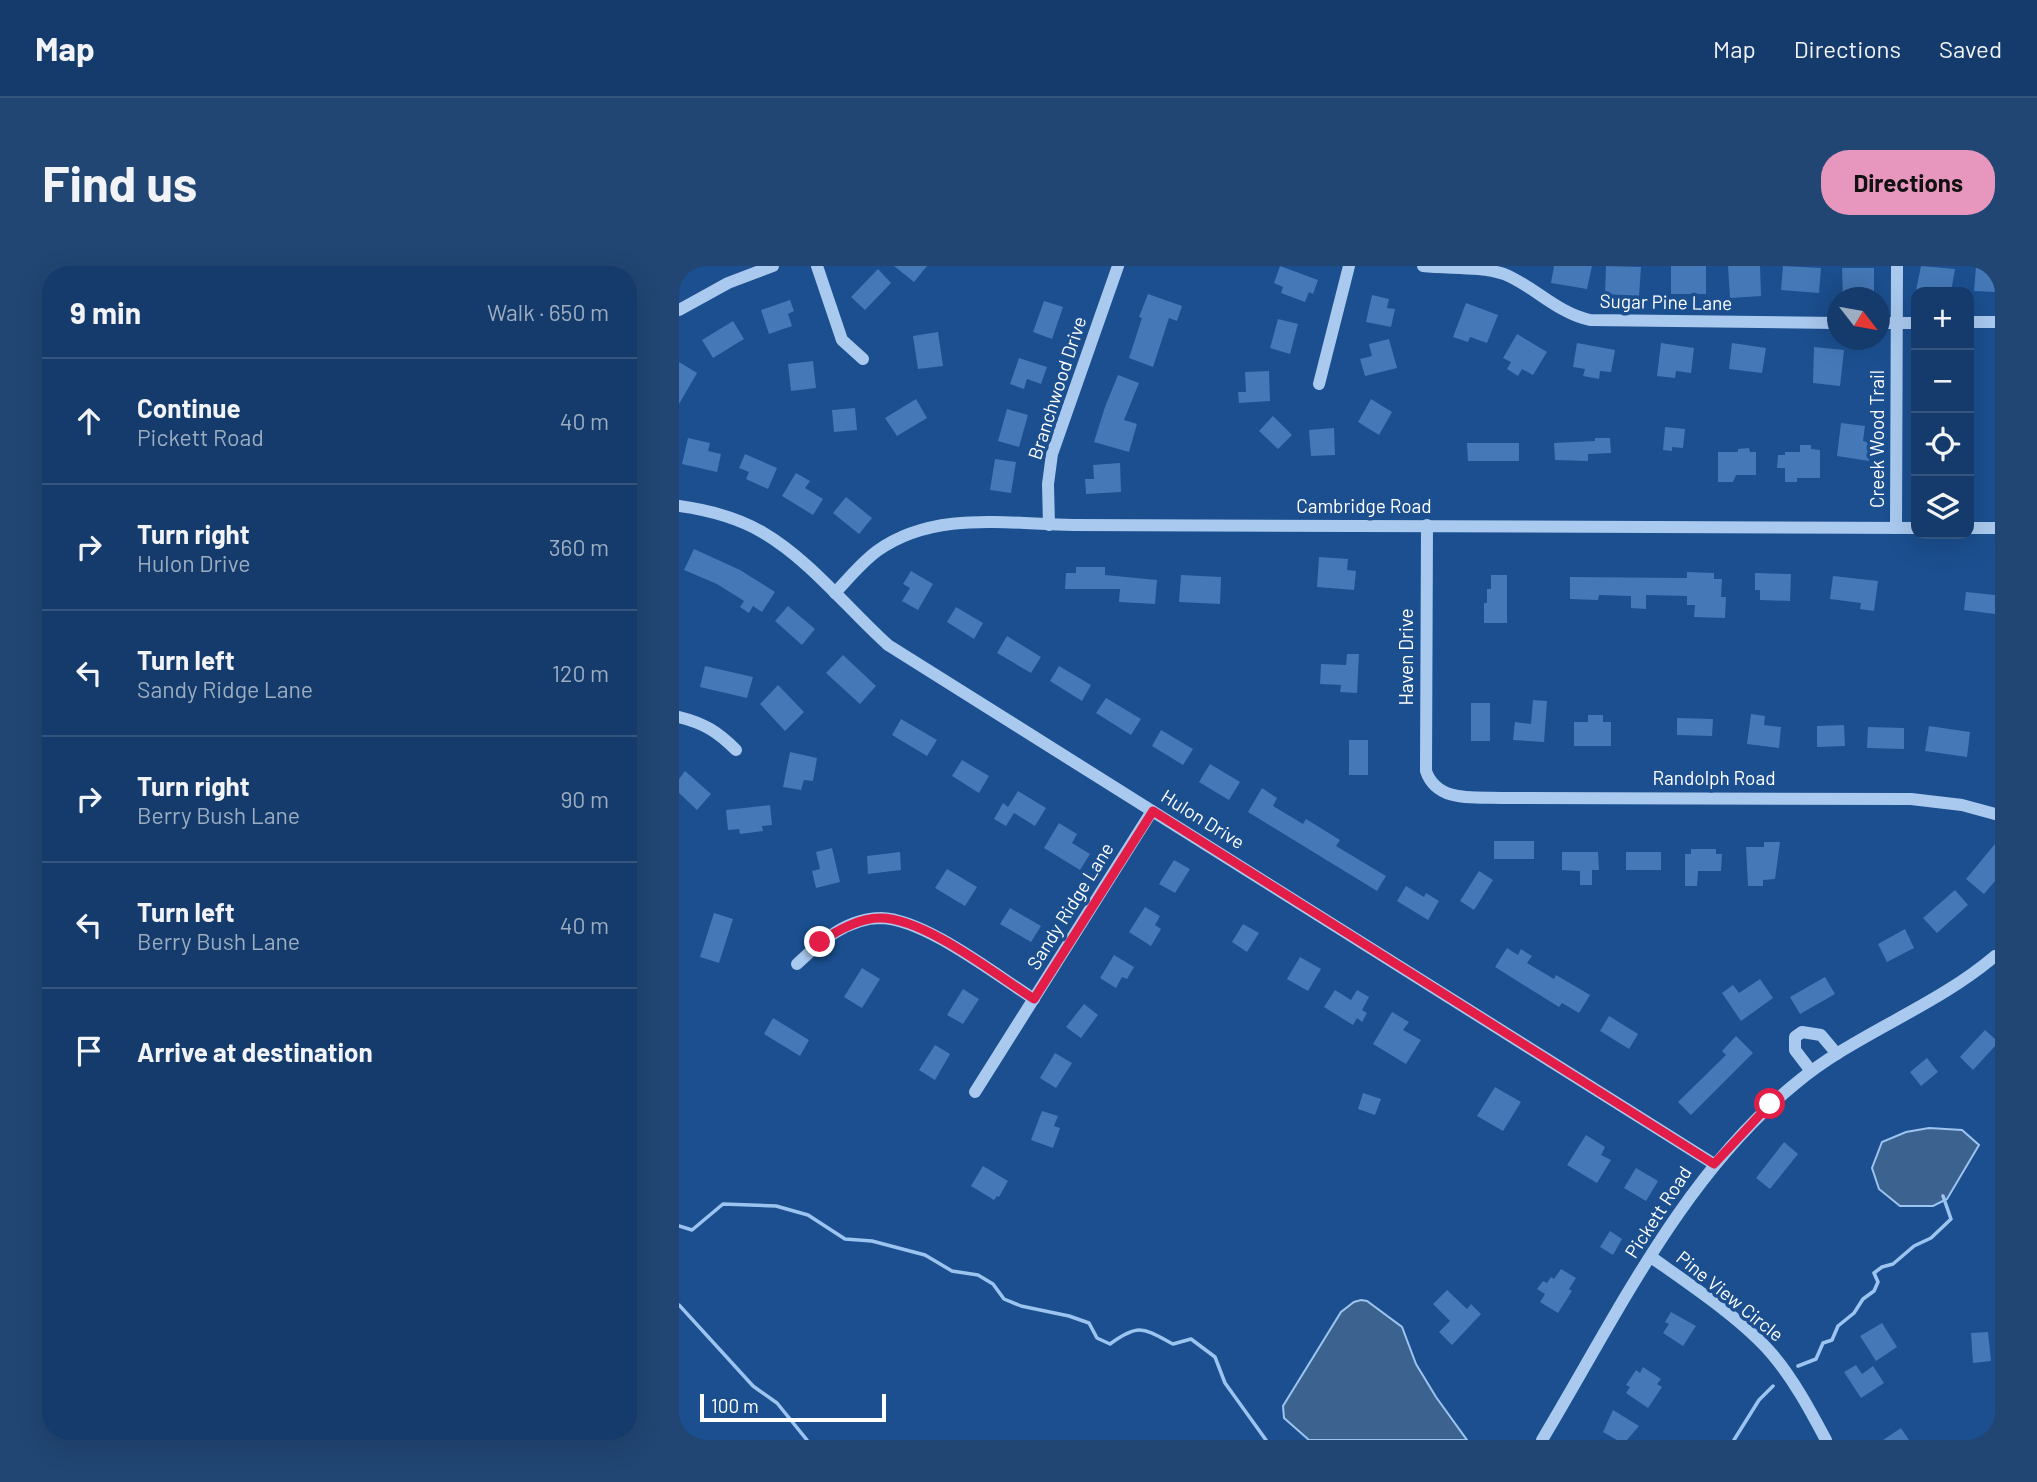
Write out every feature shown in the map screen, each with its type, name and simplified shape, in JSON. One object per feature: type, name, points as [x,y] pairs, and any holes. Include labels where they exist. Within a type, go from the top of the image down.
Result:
[{"type":"street","points":[[679,310],[728,282],[773,266]]},
{"type":"street","points":[[817,266],[842,340],[863,359]]},
{"type":"street","name":"Branchwood Drive","points":[[1049,525],[1048,484],[1052,454],[1118,266]]},
{"type":"street","points":[[1319,384],[1349,266]]},
{"type":"street","name":"Sugar Pine Lane","points":[[1423,266],[1506,270],[1567,313],[1590,320],[1827,323]]},
{"type":"street","name":"Creek Wood Trail","points":[[1896,528],[1897,266]]},
{"type":"street","points":[[1974,322],[1995,322]]},
{"type":"street","points":[[1890,323],[1911,323]]},
{"type":"street","name":"Hulon Drive","points":[[679,506],[722,514],[761,531],[794,555],[888,645],[1714,1164]]},
{"type":"street","name":"Cambridge Road","points":[[835,593],[875,552],[906,533],[960,523],[1911,528]]},
{"type":"street","name":"Haven Drive","points":[[1427,526],[1425,738],[1426,771],[1434,787]]},
{"type":"street","points":[[1974,528],[1995,528]]},
{"type":"street","points":[[679,717],[703,723],[717,731],[736,750]]},
{"type":"street","name":"Randolph Road","points":[[1434,787],[1449,794],[1480,797],[1911,799],[1962,805],[1995,814]]},
{"type":"street","name":"Sandy Ridge Lane","points":[[975,1092],[1153,811]]},
{"type":"street","points":[[797,964],[820,942],[855,923],[882,918],[932,934],[1034,999]]},
{"type":"street","name":"Pickett Road","points":[[1542,1440],[1683,1205],[1714,1164],[1770,1104],[1811,1071],[1935,999],[1995,956]]},
{"type":"street","points":[[1811,1071],[1795,1050],[1795,1038],[1802,1032],[1821,1035],[1837,1054]]},
{"type":"street","name":"Pine View Circle","points":[[1650,1257],[1729,1315],[1771,1353],[1794,1384],[1826,1440]]},
{"type":"water","points":[[1929,1128],[1962,1130],[1979,1145],[1947,1199],[1933,1206],[1900,1206],[1879,1189],[1872,1168],[1882,1142],[1906,1132]]},
{"type":"water","points":[[1361,1300],[1367,1301],[1402,1327],[1416,1364],[1467,1440],[1309,1440],[1284,1418],[1283,1406],[1341,1312]]},
{"type":"building","points":[[894,266],[927,266],[914,282]]},
{"type":"building","points":[[1280,266],[1318,280],[1313,294],[1309,292],[1305,302],[1281,293],[1283,287],[1274,283]]},
{"type":"building","points":[[1554,266],[1592,266],[1587,289],[1551,283]]},
{"type":"building","points":[[1606,266],[1641,267],[1639,296],[1605,294]]},
{"type":"building","points":[[1671,266],[1706,266],[1706,294],[1671,294]]},
{"type":"building","points":[[1728,266],[1760,266],[1761,296],[1730,298]]},
{"type":"building","points":[[1783,266],[1821,268],[1819,293],[1781,290]]},
{"type":"building","points":[[1921,266],[1955,269],[1952,287],[1917,287]]},
{"type":"building","points":[[1976,266],[1995,266],[1995,292],[1974,291]]},
{"type":"building","points":[[1842,268],[1874,268],[1874,287],[1843,287]]},
{"type":"building","points":[[878,269],[891,283],[865,310],[851,297]]},
{"type":"building","points":[[1148,294],[1182,306],[1177,321],[1169,318],[1153,367],[1129,358]]},
{"type":"building","points":[[1372,295],[1389,299],[1387,308],[1395,309],[1391,327],[1366,322]]},
{"type":"building","points":[[790,300],[794,311],[788,314],[792,326],[769,334],[761,310]]},
{"type":"building","points":[[1044,301],[1063,307],[1052,339],[1033,332]]},
{"type":"building","points":[[1466,303],[1498,315],[1487,343],[1470,337],[1468,342],[1453,337]]},
{"type":"building","points":[[1278,319],[1298,324],[1290,354],[1270,348]]},
{"type":"building","points":[[733,321],[744,339],[713,358],[702,340]]},
{"type":"building","points":[[938,332],[943,366],[918,369],[913,336]]},
{"type":"building","points":[[1517,334],[1547,352],[1533,375],[1522,369],[1518,376],[1507,369],[1511,362],[1503,358]]},
{"type":"building","points":[[1389,339],[1397,368],[1365,376],[1360,359],[1372,356],[1369,344]]},
{"type":"building","points":[[1577,343],[1615,350],[1611,372],[1600,371],[1599,379],[1583,376],[1585,369],[1573,367]]},
{"type":"building","points":[[1661,343],[1694,348],[1691,373],[1676,371],[1675,378],[1657,376]]},
{"type":"building","points":[[1732,343],[1766,348],[1762,373],[1729,369]]},
{"type":"building","points":[[1814,347],[1844,350],[1840,386],[1813,383]]},
{"type":"building","points":[[1019,358],[1047,367],[1041,384],[1027,379],[1024,389],[1010,384]]},
{"type":"building","points":[[813,361],[816,388],[791,391],[788,364]]},
{"type":"building","points":[[679,362],[697,373],[679,404]]},
{"type":"building","points":[[1269,371],[1270,401],[1239,403],[1238,392],[1246,392],[1245,372]]},
{"type":"building","points":[[1118,375],[1139,383],[1124,420],[1137,424],[1129,452],[1094,442]]},
{"type":"building","points":[[916,399],[927,418],[897,436],[885,418]]},
{"type":"building","points":[[1371,399],[1392,412],[1379,435],[1358,422]]},
{"type":"building","points":[[855,408],[857,430],[834,432],[832,410]]},
{"type":"building","points":[[1007,409],[1028,415],[1019,447],[998,441]]},
{"type":"building","points":[[1273,416],[1292,435],[1278,449],[1259,431]]},
{"type":"building","points":[[1841,423],[1865,426],[1863,441],[1871,443],[1869,461],[1837,456]]},
{"type":"building","points":[[1665,427],[1685,429],[1683,448],[1663,450]]},
{"type":"building","points":[[1334,428],[1335,455],[1311,456],[1309,430]]},
{"type":"building","points":[[688,438],[710,443],[708,451],[721,454],[717,472],[682,464]]},
{"type":"building","points":[[1595,438],[1610,438],[1611,453],[1588,454],[1588,461],[1555,460],[1554,443],[1595,441]]},
{"type":"building","points":[[1467,443],[1519,443],[1519,461],[1468,461]]},
{"type":"building","points":[[1800,445],[1811,445],[1811,449],[1820,450],[1820,478],[1797,478],[1797,482],[1785,482],[1785,468],[1777,468],[1778,455],[1800,452]]},
{"type":"building","points":[[1749,448],[1750,452],[1756,452],[1756,475],[1736,475],[1733,482],[1718,482],[1718,452],[1738,452],[1738,449]]},
{"type":"building","points":[[745,454],[777,468],[768,489],[746,479],[749,472],[739,468]]},
{"type":"building","points":[[995,459],[1016,462],[1011,493],[990,490]]},
{"type":"building","points":[[1120,463],[1121,492],[1086,494],[1085,479],[1094,479],[1093,465]]},
{"type":"building","points":[[796,473],[810,481],[805,488],[823,499],[813,515],[782,496]]},
{"type":"building","points":[[846,497],[872,518],[859,534],[833,513]]},
{"type":"building","points":[[694,549],[740,570],[775,592],[762,612],[753,606],[749,613],[740,607],[744,601],[717,584],[684,570]]},
{"type":"building","points":[[1319,557],[1348,559],[1347,570],[1356,571],[1354,590],[1317,587]]},
{"type":"building","points":[[1076,567],[1105,567],[1105,575],[1157,580],[1155,604],[1119,602],[1120,589],[1065,589],[1066,573],[1076,573]]},
{"type":"building","points":[[911,571],[933,584],[918,610],[902,601],[910,588],[903,584]]},
{"type":"building","points":[[1687,572],[1714,573],[1714,579],[1722,579],[1721,597],[1726,597],[1725,618],[1694,617],[1695,605],[1687,605],[1687,596],[1646,595],[1646,609],[1631,608],[1631,596],[1599,595],[1598,600],[1570,599],[1570,577],[1687,578]]},
{"type":"building","points":[[1755,573],[1791,574],[1790,601],[1760,600],[1760,590],[1755,590]]},
{"type":"building","points":[[1181,575],[1221,577],[1220,604],[1179,602]]},
{"type":"building","points":[[1491,575],[1507,575],[1507,623],[1484,623],[1484,603],[1487,603],[1487,589],[1491,589]]},
{"type":"building","points":[[1833,576],[1878,581],[1874,611],[1860,609],[1861,603],[1830,599]]},
{"type":"building","points":[[1966,592],[1995,595],[1995,614],[1964,610]]},
{"type":"building","points":[[788,606],[815,629],[802,645],[775,621]]},
{"type":"building","points":[[956,607],[983,623],[974,639],[947,622]]},
{"type":"building","points":[[1007,636],[1041,657],[1031,673],[997,653]]},
{"type":"building","points":[[1347,654],[1359,654],[1357,693],[1340,692],[1341,685],[1320,684],[1321,664],[1346,665]]},
{"type":"building","points":[[843,655],[876,686],[860,704],[826,673]]},
{"type":"building","points":[[705,666],[753,677],[747,698],[700,687]]},
{"type":"building","points":[[1059,666],[1091,685],[1082,701],[1050,681]]},
{"type":"building","points":[[778,685],[804,712],[785,731],[760,704]]},
{"type":"building","points":[[1106,698],[1141,719],[1131,735],[1096,713]]},
{"type":"building","points":[[1533,700],[1547,701],[1544,742],[1513,740],[1515,722],[1531,724]]},
{"type":"building","points":[[1471,703],[1490,703],[1490,741],[1471,741]]},
{"type":"building","points":[[1751,714],[1765,716],[1764,725],[1781,727],[1779,748],[1747,744]]},
{"type":"building","points":[[1588,715],[1603,715],[1603,722],[1611,722],[1611,746],[1574,746],[1574,722],[1588,722]]},
{"type":"building","points":[[1677,718],[1713,719],[1712,736],[1677,735]]},
{"type":"building","points":[[901,719],[937,740],[927,756],[892,735]]},
{"type":"building","points":[[1844,725],[1845,746],[1817,747],[1817,726]]},
{"type":"building","points":[[1929,726],[1970,732],[1967,757],[1925,751]]},
{"type":"building","points":[[1868,727],[1904,728],[1904,749],[1867,748]]},
{"type":"building","points":[[1161,730],[1193,749],[1183,765],[1152,746]]},
{"type":"building","points":[[1349,740],[1368,740],[1368,775],[1349,775]]},
{"type":"building","points":[[790,752],[817,758],[813,781],[804,780],[801,790],[783,787]]},
{"type":"building","points":[[962,760],[989,776],[979,793],[952,776]]},
{"type":"building","points":[[1210,764],[1240,782],[1229,800],[1199,782]]},
{"type":"building","points":[[685,771],[711,794],[697,810],[679,793],[679,779]]},
{"type":"building","points":[[1262,788],[1277,798],[1273,806],[1303,824],[1306,819],[1340,840],[1336,846],[1386,876],[1377,891],[1248,812]]},
{"type":"building","points":[[1018,791],[1046,808],[1035,826],[1014,813],[1006,826],[994,819],[1003,803],[1008,807]]},
{"type":"building","points":[[770,805],[772,825],[762,826],[763,831],[740,834],[739,829],[728,830],[726,810]]},
{"type":"building","points":[[1059,823],[1077,834],[1072,843],[1090,854],[1080,870],[1044,848]]},
{"type":"building","points":[[1494,841],[1534,841],[1534,859],[1494,859]]},
{"type":"building","points":[[1764,842],[1780,842],[1775,879],[1763,880],[1763,886],[1748,886],[1746,847],[1764,847]]},
{"type":"building","points":[[1995,844],[1995,881],[1984,894],[1966,879]]},
{"type":"building","points":[[832,848],[840,882],[816,888],[812,871],[820,869],[816,852]]},
{"type":"building","points":[[1691,849],[1716,849],[1716,854],[1722,854],[1721,871],[1698,871],[1697,886],[1685,886],[1685,854],[1691,854]]},
{"type":"building","points":[[900,852],[901,870],[868,874],[867,856]]},
{"type":"building","points":[[1562,852],[1598,852],[1599,870],[1592,870],[1592,885],[1580,885],[1580,871],[1562,870]]},
{"type":"building","points":[[1626,852],[1661,852],[1661,870],[1626,870]]},
{"type":"building","points":[[1174,860],[1190,869],[1175,893],[1159,884]]},
{"type":"building","points":[[947,869],[977,887],[965,906],[935,888]]},
{"type":"building","points":[[1479,871],[1493,880],[1474,910],[1460,901]]},
{"type":"building","points":[[1406,886],[1424,897],[1426,893],[1439,901],[1428,920],[1397,901]]},
{"type":"building","points":[[1955,890],[1968,905],[1937,933],[1923,918]]},
{"type":"building","points":[[1145,907],[1160,916],[1155,925],[1161,929],[1151,946],[1129,932]]},
{"type":"building","points":[[1010,908],[1041,926],[1031,942],[1000,924]]},
{"type":"building","points":[[714,913],[733,919],[719,963],[700,957]]},
{"type":"building","points":[[1243,924],[1259,933],[1247,952],[1232,942]]},
{"type":"building","points":[[1905,929],[1914,948],[1887,962],[1878,944]]},
{"type":"building","points":[[1507,948],[1518,955],[1521,949],[1532,956],[1527,963],[1554,979],[1556,975],[1590,995],[1579,1013],[1562,1003],[1559,1007],[1495,967]]},
{"type":"building","points":[[1114,955],[1134,967],[1127,979],[1122,977],[1116,988],[1100,978]]},
{"type":"building","points":[[1300,957],[1321,969],[1308,991],[1287,979]]},
{"type":"building","points":[[862,968],[880,979],[862,1008],[844,997]]},
{"type":"building","points":[[1825,977],[1835,994],[1800,1014],[1790,997]]},
{"type":"building","points":[[1760,979],[1773,998],[1741,1021],[1722,993],[1733,985],[1739,993]]},
{"type":"building","points":[[963,989],[979,999],[963,1024],[947,1015]]},
{"type":"building","points":[[1335,990],[1351,1000],[1357,990],[1369,997],[1362,1010],[1367,1013],[1362,1022],[1357,1018],[1353,1025],[1324,1007]]},
{"type":"building","points":[[1084,1004],[1098,1015],[1081,1038],[1066,1027]]},
{"type":"building","points":[[1392,1012],[1409,1022],[1403,1030],[1421,1040],[1406,1064],[1373,1044]]},
{"type":"building","points":[[1609,1016],[1638,1034],[1629,1049],[1600,1031]]},
{"type":"building","points":[[773,1018],[809,1040],[800,1056],[764,1034]]},
{"type":"building","points":[[1985,1030],[1995,1039],[1995,1046],[1973,1070],[1960,1057]]},
{"type":"building","points":[[1736,1036],[1753,1053],[1691,1115],[1678,1102],[1726,1055],[1722,1051]]},
{"type":"building","points":[[935,1045],[950,1054],[935,1080],[919,1070]]},
{"type":"building","points":[[1055,1053],[1072,1063],[1056,1088],[1040,1078]]},
{"type":"building","points":[[1927,1058],[1938,1072],[1921,1086],[1910,1072]]},
{"type":"building","points":[[1495,1087],[1521,1102],[1503,1131],[1477,1116]]},
{"type":"building","points":[[1363,1093],[1381,1099],[1375,1115],[1358,1109]]},
{"type":"building","points":[[1042,1111],[1058,1116],[1054,1126],[1060,1128],[1053,1148],[1031,1140]]},
{"type":"building","points":[[1586,1135],[1605,1147],[1601,1155],[1611,1160],[1597,1183],[1567,1165]]},
{"type":"building","points":[[1784,1142],[1798,1154],[1770,1189],[1756,1178]]},
{"type":"building","points":[[983,1166],[1008,1181],[999,1197],[994,1200],[971,1186]]},
{"type":"building","points":[[1636,1168],[1658,1181],[1646,1201],[1624,1188]]},
{"type":"building","points":[[1610,1231],[1622,1239],[1613,1255],[1600,1247]]},
{"type":"building","points":[[1561,1269],[1576,1278],[1569,1289],[1572,1291],[1558,1313],[1540,1302],[1545,1294],[1537,1289],[1543,1281],[1547,1283],[1551,1277],[1554,1279]]},
{"type":"building","points":[[1447,1290],[1467,1309],[1471,1304],[1481,1314],[1452,1345],[1439,1332],[1450,1321],[1433,1304]]},
{"type":"building","points":[[1671,1312],[1696,1326],[1683,1346],[1663,1333],[1669,1324],[1665,1322]]},
{"type":"building","points":[[1882,1323],[1897,1347],[1876,1361],[1860,1336]]},
{"type":"building","points":[[1988,1332],[1991,1361],[1973,1363],[1971,1333]]},
{"type":"building","points":[[1856,1365],[1862,1374],[1873,1366],[1884,1383],[1861,1398],[1844,1372]]},
{"type":"building","points":[[1643,1367],[1661,1379],[1657,1384],[1662,1387],[1648,1408],[1626,1393],[1630,1387],[1626,1385],[1636,1370],[1640,1373]]},
{"type":"building","points":[[1613,1410],[1639,1426],[1627,1440],[1617,1440],[1603,1432]]},
{"type":"building","points":[[1901,1428],[1909,1440],[1883,1440]]},
{"type":"waterway","points":[[1798,1366],[1816,1359],[1823,1343],[1832,1340],[1838,1326],[1874,1291],[1878,1282],[1874,1273],[1893,1264],[1914,1246],[1931,1238],[1951,1219],[1943,1196]]},
{"type":"waterway","points":[[679,1226],[692,1230],[723,1204],[776,1206],[808,1215],[845,1239],[872,1241],[925,1255],[952,1271],[978,1275],[993,1284],[1004,1299],[1021,1306],[1089,1323],[1097,1338],[1110,1344],[1128,1333],[1141,1330],[1173,1344],[1191,1339],[1215,1357],[1225,1383],[1266,1440]]},
{"type":"waterway","points":[[679,1305],[753,1386],[777,1403],[807,1440]]},
{"type":"waterway","points":[[1734,1440],[1759,1400],[1773,1386]]},
{"type":"route","points":[[820,942],[855,923],[882,918],[895,920],[932,934],[1034,999],[1153,811],[1714,1164],[1770,1104]]}]
